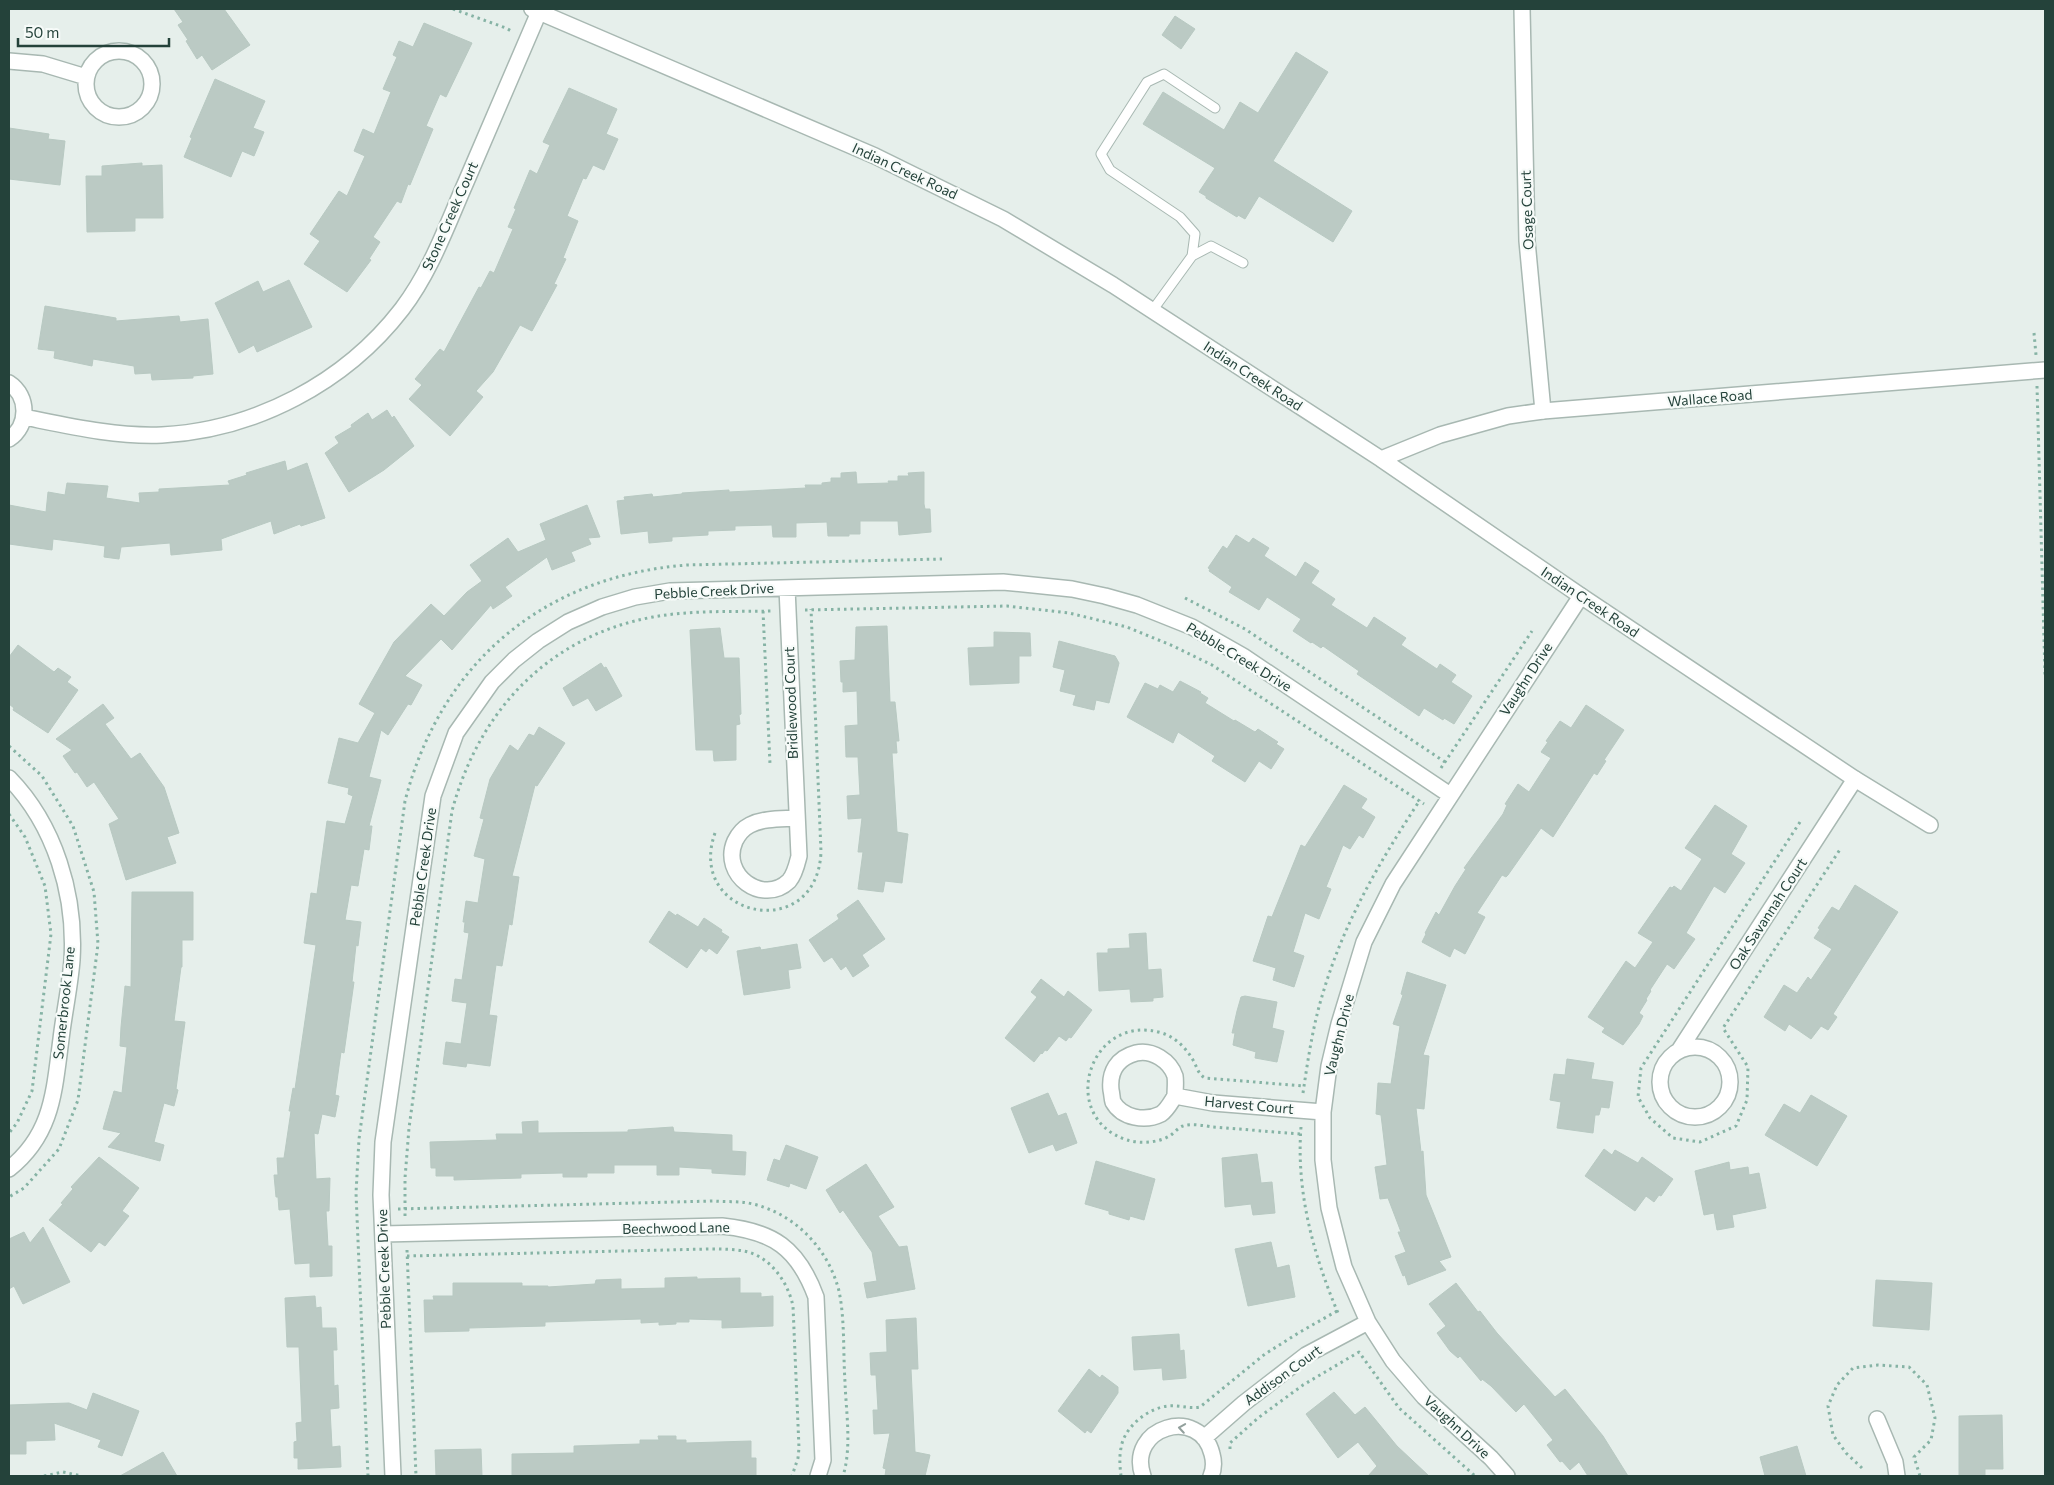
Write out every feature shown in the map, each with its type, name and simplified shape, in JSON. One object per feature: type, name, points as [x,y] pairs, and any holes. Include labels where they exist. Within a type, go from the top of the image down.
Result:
[{"type":"street","name":"Osage Court","points":[[1522,9],[1528,241],[1543,411]]},
{"type":"street","name":"Indian Creek Road","points":[[535,10],[884,160],[1003,219],[1152,310],[1381,459],[1581,596],[1855,779],[1930,825]]},
{"type":"street","name":"Stone Creek Court","points":[[24,417],[128,434],[161,435],[196,431],[230,424],[267,412],[302,395],[347,364],[382,332],[402,309],[433,258],[535,10]]},
{"type":"street","points":[[112,52],[128,52],[145,65],[151,80],[150,95],[145,105],[137,112],[126,117],[115,118],[95,108],[89,99],[86,77],[98,59],[112,52]]},
{"type":"street","points":[[9,61],[43,64],[86,77]]},
{"type":"street","name":"Wallace Road","points":[[1381,459],[1440,435],[1508,416],[1543,411],[2041,370]]},
{"type":"street","points":[[9,383],[20,395],[24,406],[24,417],[20,427],[9,439]]},
{"type":"street","name":"Pebble Creek Drive","points":[[392,1476],[381,1195],[383,1142],[431,806],[456,733],[492,682],[514,660],[538,641],[568,622],[602,607],[634,597],[670,591],[1003,582],[1072,589],[1137,605],[1192,627],[1243,656],[1450,795]]},
{"type":"street","name":"Bridlewood Court","points":[[787,588],[799,856],[796,869],[789,880],[781,886],[763,889],[754,888],[740,878],[732,863],[733,846],[748,825],[796,818]]},
{"type":"street","name":"Vaughn Drive","points":[[1507,1476],[1491,1458],[1424,1397],[1393,1361],[1368,1322],[1344,1267],[1329,1208],[1323,1160],[1323,1112],[1329,1066],[1339,1024],[1364,942],[1393,884],[1581,596]]},
{"type":"street","name":"Somerbrook Lane","points":[[9,778],[20,788],[39,816],[52,842],[70,908],[72,959],[53,1102],[40,1134],[22,1159],[9,1169]]},
{"type":"street","name":"Oak Savannah Court","points":[[1680,1049],[1692,1046],[1704,1048],[1714,1052],[1723,1060],[1730,1082],[1728,1094],[1722,1104],[1713,1112],[1691,1117],[1675,1111],[1664,1098],[1660,1087],[1660,1076],[1664,1065],[1680,1049],[1855,779]]},
{"type":"street","points":[[1139,1052],[1154,1054],[1168,1064],[1175,1078],[1175,1096],[1167,1109],[1160,1114],[1139,1119],[1123,1113],[1113,1101],[1110,1079],[1116,1064],[1128,1055],[1139,1052]]},
{"type":"street","name":"Harvest Court","points":[[1175,1096],[1213,1103],[1323,1112]]},
{"type":"street","name":"Beechwood Lane","points":[[383,1234],[722,1226],[746,1228],[766,1234],[782,1245],[795,1258],[808,1276],[816,1297],[823,1460],[818,1476]]},
{"type":"street","name":"Addison Court","points":[[1204,1438],[1244,1403],[1306,1355],[1368,1322]]},
{"type":"street","points":[[1877,1418],[1895,1462],[1897,1476]]},
{"type":"street","points":[[1143,1476],[1140,1469],[1140,1457],[1144,1446],[1160,1430],[1172,1426],[1184,1426],[1195,1430],[1204,1438],[1211,1448],[1214,1460],[1211,1476]]},
{"type":"lane","points":[[1192,256],[1195,234],[1180,217],[1110,170],[1101,154],[1147,82],[1164,74],[1215,108]]},
{"type":"lane","points":[[1152,310],[1192,256],[1212,246],[1243,263]]},
{"type":"path","points":[[453,9],[506,28],[514,33]]},
{"type":"path","points":[[2034,333],[2041,370],[2045,675]]},
{"type":"path","points":[[368,1476],[356,1192],[359,1139],[406,801],[420,753],[433,724],[449,698],[485,654],[526,620],[552,603],[573,593],[623,575],[660,567],[687,565],[942,559]]},
{"type":"path","points":[[1185,598],[1245,629],[1445,762]]},
{"type":"path","points":[[763,603],[770,764]]},
{"type":"path","points":[[804,610],[1007,606],[1069,613],[1127,627],[1166,642],[1212,665],[1425,805]]},
{"type":"path","points":[[405,1216],[405,1162],[408,1128],[452,811],[464,772],[485,731],[520,686],[540,668],[566,650],[607,628],[668,615],[771,611]]},
{"type":"path","points":[[1441,768],[1532,630]]},
{"type":"path","points":[[9,814],[25,837],[45,886],[51,934],[32,1091],[9,1133]]},
{"type":"path","points":[[1301,1126],[1300,1167],[1306,1214],[1323,1276],[1340,1319]]},
{"type":"path","points":[[397,1209],[714,1201],[748,1203],[783,1216],[803,1230],[817,1245],[832,1269],[839,1291],[842,1314],[847,1442],[843,1476]]},
{"type":"path","points":[[406,1249],[416,1476]]},
{"type":"path","points":[[407,1256],[709,1249],[745,1251],[757,1257],[776,1270],[781,1276],[789,1291],[793,1306],[799,1448],[792,1476]]},
{"type":"path","points":[[1121,1476],[1122,1444],[1129,1430],[1144,1416],[1155,1409],[1169,1406],[1200,1407],[1264,1354],[1337,1311]]},
{"type":"path","points":[[1230,1452],[1230,1443],[1258,1418],[1303,1385],[1359,1352],[1399,1408],[1434,1437],[1475,1476]]},
{"type":"path","points":[[44,1476],[63,1472],[82,1476]]},
{"type":"building","points":[[174,9],[224,9],[250,45],[212,70],[202,55],[197,59],[178,25],[183,22]]},
{"type":"building","points":[[1175,16],[1195,29],[1181,49],[1162,35]]},
{"type":"building","points":[[424,23],[472,43],[446,97],[440,94],[426,126],[433,129],[401,203],[397,201],[373,237],[380,242],[369,259],[371,260],[347,292],[304,264],[320,241],[310,234],[339,191],[347,196],[365,156],[354,151],[363,129],[374,134],[391,92],[383,89],[397,57],[393,55],[399,41],[413,47]]},
{"type":"building","points":[[1296,52],[1328,72],[1273,161],[1352,211],[1333,242],[1259,196],[1245,219],[1238,215],[1237,217],[1206,198],[1206,196],[1199,192],[1215,168],[1143,124],[1163,92],[1224,130],[1240,102],[1258,113]]},
{"type":"building","points":[[215,79],[265,101],[253,128],[264,132],[254,156],[242,151],[231,177],[184,157],[192,138],[190,137]]},
{"type":"building","points":[[569,88],[617,109],[606,134],[618,139],[604,170],[593,165],[586,179],[583,178],[567,216],[578,221],[563,258],[566,259],[554,284],[557,285],[532,331],[520,325],[493,372],[476,391],[483,397],[450,436],[409,399],[422,385],[415,379],[440,349],[444,352],[479,287],[481,288],[490,271],[494,273],[513,229],[508,227],[516,209],[514,208],[530,170],[537,174],[550,145],[543,142]]},
{"type":"building","points":[[9,128],[49,134],[48,139],[65,141],[60,185],[9,179]]},
{"type":"building","points":[[142,163],[142,166],[162,165],[163,218],[135,218],[135,231],[87,232],[86,176],[102,176],[102,166]]},
{"type":"building","points":[[289,280],[312,327],[257,352],[254,345],[239,353],[215,303],[258,281],[263,292]]},
{"type":"building","points":[[45,306],[116,318],[116,321],[179,316],[180,322],[208,319],[213,374],[193,376],[193,378],[152,380],[151,373],[135,374],[134,366],[93,359],[92,366],[54,358],[55,351],[38,349]]},
{"type":"building","points":[[387,410],[392,418],[394,416],[414,446],[384,470],[349,492],[325,453],[339,443],[335,437],[352,427],[351,425],[368,413],[372,420]]},
{"type":"building","points":[[285,461],[287,471],[307,463],[325,518],[301,526],[300,524],[274,534],[271,521],[221,539],[222,550],[171,555],[170,543],[121,547],[119,559],[104,557],[105,546],[91,544],[53,539],[52,550],[9,544],[9,505],[46,512],[48,492],[65,495],[67,483],[108,486],[106,498],[140,503],[139,493],[159,492],[159,489],[230,485],[228,481],[247,475],[246,473]]},
{"type":"building","points":[[856,472],[857,484],[889,483],[888,481],[898,481],[898,476],[909,476],[908,473],[924,472],[924,504],[925,509],[930,509],[931,532],[899,535],[898,521],[860,521],[860,534],[849,534],[849,536],[828,536],[827,522],[796,523],[796,537],[773,537],[772,525],[735,526],[735,530],[708,531],[708,535],[672,537],[672,541],[649,543],[648,531],[621,534],[617,501],[625,500],[624,497],[652,494],[653,497],[729,490],[729,492],[806,488],[805,485],[822,485],[822,483],[831,482],[831,478],[841,478],[841,473]]},
{"type":"building","points":[[587,505],[600,537],[588,538],[591,544],[571,552],[575,561],[552,570],[547,557],[505,587],[512,596],[493,609],[491,605],[452,650],[441,639],[405,676],[422,685],[411,705],[408,704],[388,735],[381,730],[369,777],[381,780],[369,826],[372,826],[369,850],[364,849],[358,886],[351,885],[345,920],[361,922],[358,946],[356,945],[352,982],[354,982],[344,1053],[341,1052],[335,1095],[339,1096],[335,1117],[322,1114],[318,1134],[314,1133],[316,1179],[330,1178],[329,1211],[326,1211],[328,1246],[332,1246],[332,1276],[310,1277],[310,1263],[295,1264],[290,1209],[279,1210],[274,1175],[278,1175],[277,1158],[284,1158],[291,1111],[289,1111],[293,1088],[295,1089],[316,945],[304,943],[311,893],[317,894],[327,821],[345,824],[353,796],[348,794],[349,788],[328,783],[339,738],[358,743],[375,713],[359,704],[394,642],[431,604],[444,616],[467,592],[482,581],[470,565],[508,538],[518,552],[546,540],[540,524]]},
{"type":"building","points":[[1236,535],[1249,543],[1253,538],[1269,548],[1264,556],[1296,577],[1305,562],[1319,571],[1311,583],[1335,599],[1331,605],[1367,628],[1374,617],[1406,638],[1401,645],[1437,669],[1440,664],[1456,675],[1451,682],[1472,696],[1454,724],[1444,718],[1443,720],[1424,708],[1419,716],[1357,674],[1359,671],[1323,646],[1321,648],[1311,643],[1293,631],[1301,619],[1267,597],[1259,610],[1229,592],[1232,587],[1209,571],[1210,569],[1208,568],[1223,546],[1227,549]]},
{"type":"building","points":[[887,626],[890,702],[895,702],[899,741],[896,741],[897,753],[892,753],[897,832],[908,834],[902,883],[885,881],[883,892],[858,889],[863,852],[858,852],[862,818],[848,819],[847,796],[860,795],[858,757],[846,757],[845,726],[858,725],[857,691],[843,692],[840,661],[855,660],[856,627]]},
{"type":"building","points":[[720,628],[724,658],[739,658],[741,714],[739,715],[740,724],[736,725],[736,760],[714,761],[713,750],[696,750],[690,630]]},
{"type":"building","points":[[994,632],[1030,633],[1031,656],[1019,656],[1019,683],[970,685],[968,648],[994,647]]},
{"type":"building","points":[[1059,641],[1115,656],[1119,663],[1109,703],[1096,700],[1094,710],[1073,705],[1076,695],[1060,691],[1065,670],[1053,667]]},
{"type":"building","points":[[18,645],[54,672],[58,668],[71,677],[67,682],[78,690],[48,733],[13,710],[14,708],[9,704],[9,657]]},
{"type":"building","points":[[601,663],[604,668],[606,667],[622,696],[596,711],[588,698],[573,706],[563,688]]},
{"type":"building","points":[[1180,681],[1208,698],[1205,703],[1234,721],[1255,732],[1258,729],[1278,742],[1276,744],[1284,749],[1271,769],[1259,761],[1245,782],[1212,761],[1215,756],[1178,732],[1173,743],[1127,717],[1145,683],[1158,689],[1160,685],[1173,692]]},
{"type":"building","points":[[103,704],[114,718],[105,724],[131,759],[140,753],[164,787],[179,833],[167,837],[176,863],[126,880],[109,824],[119,819],[94,782],[87,787],[77,772],[75,773],[63,756],[72,750],[56,739]]},
{"type":"building","points":[[1586,705],[1624,730],[1604,760],[1606,761],[1597,775],[1594,773],[1553,837],[1541,828],[1508,875],[1506,877],[1502,875],[1477,913],[1485,917],[1465,954],[1454,948],[1450,957],[1422,942],[1436,912],[1439,915],[1466,869],[1464,868],[1503,814],[1507,805],[1505,804],[1518,784],[1529,792],[1551,758],[1541,752],[1548,742],[1546,741],[1560,721],[1571,728]]},
{"type":"building","points":[[539,727],[565,743],[537,786],[535,785],[512,876],[519,877],[512,925],[509,924],[502,966],[496,965],[489,1015],[497,1016],[490,1066],[467,1063],[466,1067],[443,1064],[446,1042],[461,1044],[467,1003],[452,1001],[455,979],[462,980],[469,933],[464,932],[465,922],[463,922],[466,901],[478,903],[485,859],[474,856],[484,819],[480,818],[490,779],[510,745],[518,751],[529,734],[534,736]]},
{"type":"building","points":[[1344,785],[1367,799],[1361,808],[1375,817],[1363,838],[1359,835],[1350,849],[1343,845],[1326,887],[1331,889],[1319,919],[1305,913],[1293,952],[1304,956],[1294,987],[1273,980],[1276,968],[1253,961],[1268,916],[1272,917],[1301,845],[1305,847]]},
{"type":"building","points":[[1715,805],[1747,826],[1731,854],[1745,863],[1725,893],[1714,886],[1686,933],[1695,939],[1674,969],[1667,964],[1650,990],[1647,1000],[1639,1013],[1643,1016],[1639,1024],[1623,1045],[1602,1032],[1605,1028],[1588,1017],[1626,961],[1635,968],[1653,942],[1638,933],[1670,887],[1674,886],[1681,891],[1702,859],[1685,848]]},
{"type":"building","points":[[1855,885],[1898,912],[1833,1014],[1837,1017],[1828,1030],[1821,1026],[1811,1039],[1789,1024],[1785,1031],[1764,1017],[1784,985],[1797,993],[1808,977],[1811,980],[1832,949],[1814,938],[1820,929],[1818,928],[1832,907],[1839,911]]},
{"type":"building","points":[[132,892],[193,892],[193,940],[182,940],[182,967],[174,1021],[185,1022],[176,1089],[178,1090],[174,1106],[164,1103],[154,1142],[164,1145],[160,1161],[108,1147],[121,1133],[103,1129],[114,1091],[122,1093],[127,1047],[120,1046],[125,986],[131,987]]},
{"type":"building","points":[[858,900],[885,939],[862,955],[869,966],[853,977],[846,966],[841,970],[832,957],[824,962],[809,940],[839,919],[837,915]]},
{"type":"building","points":[[669,911],[698,927],[704,918],[729,937],[717,954],[709,948],[706,952],[701,948],[687,968],[649,942]]},
{"type":"building","points":[[1146,933],[1148,970],[1161,969],[1163,997],[1153,998],[1153,1001],[1131,1002],[1130,989],[1099,991],[1097,953],[1108,953],[1108,949],[1130,948],[1129,934]]},
{"type":"building","points":[[797,944],[801,968],[788,970],[790,988],[744,995],[737,951],[760,947],[761,950]]},
{"type":"building","points":[[1407,972],[1446,985],[1423,1055],[1429,1056],[1424,1109],[1416,1108],[1421,1152],[1423,1151],[1426,1195],[1451,1257],[1439,1261],[1446,1270],[1408,1285],[1395,1256],[1406,1252],[1398,1232],[1401,1232],[1388,1198],[1380,1199],[1375,1167],[1387,1165],[1381,1115],[1376,1114],[1378,1083],[1391,1084],[1400,1026],[1393,1024],[1403,995],[1401,994]]},
{"type":"building","points":[[1041,979],[1064,997],[1068,991],[1092,1010],[1071,1038],[1069,1037],[1066,1041],[1059,1036],[1047,1051],[1045,1050],[1041,1053],[1034,1062],[1005,1038],[1037,997],[1031,992]]},
{"type":"building","points":[[1245,996],[1277,1002],[1272,1028],[1284,1031],[1277,1062],[1255,1058],[1256,1052],[1233,1045],[1235,1033],[1232,1033],[1237,1011],[1241,997]]},
{"type":"building","points":[[1567,1059],[1594,1063],[1591,1079],[1613,1082],[1609,1108],[1601,1107],[1599,1115],[1595,1115],[1593,1133],[1557,1128],[1561,1102],[1550,1100],[1554,1074],[1565,1075]]},
{"type":"building","points":[[1048,1093],[1058,1116],[1066,1113],[1077,1143],[1056,1151],[1053,1144],[1029,1153],[1011,1108]]},
{"type":"building","points":[[1811,1095],[1847,1116],[1817,1166],[1765,1135],[1784,1104],[1800,1113]]},
{"type":"building","points":[[538,1121],[538,1133],[628,1132],[628,1130],[673,1127],[674,1132],[732,1135],[732,1151],[746,1152],[745,1175],[712,1173],[712,1169],[679,1167],[679,1175],[657,1175],[657,1165],[614,1165],[614,1173],[587,1173],[587,1177],[563,1177],[563,1173],[521,1174],[521,1178],[454,1180],[454,1176],[436,1176],[436,1168],[431,1168],[430,1142],[497,1140],[496,1134],[523,1134],[522,1122]]},
{"type":"building","points":[[786,1145],[818,1157],[806,1189],[790,1183],[789,1187],[767,1180],[774,1159],[780,1161]]},
{"type":"building","points":[[1604,1149],[1612,1155],[1615,1150],[1638,1163],[1642,1157],[1673,1179],[1661,1196],[1659,1195],[1654,1202],[1646,1196],[1635,1211],[1585,1176]]},
{"type":"building","points":[[1257,1154],[1261,1183],[1272,1182],[1275,1213],[1253,1215],[1251,1204],[1225,1207],[1222,1158]]},
{"type":"building","points":[[99,1157],[139,1188],[122,1211],[129,1216],[105,1246],[99,1242],[91,1252],[49,1220],[73,1189],[71,1187]]},
{"type":"building","points":[[1096,1161],[1155,1179],[1144,1220],[1130,1216],[1129,1220],[1109,1214],[1109,1211],[1085,1204]]},
{"type":"building","points":[[1729,1162],[1730,1170],[1748,1167],[1749,1175],[1759,1173],[1766,1208],[1732,1215],[1734,1227],[1717,1230],[1714,1213],[1704,1215],[1695,1171]]},
{"type":"building","points":[[866,1164],[894,1207],[878,1216],[899,1247],[907,1246],[915,1289],[867,1298],[864,1283],[877,1281],[872,1252],[843,1210],[840,1213],[826,1190]]},
{"type":"building","points":[[43,1227],[70,1282],[23,1304],[14,1286],[9,1289],[9,1239],[24,1232],[30,1243]]},
{"type":"building","points":[[1271,1242],[1277,1268],[1289,1265],[1295,1297],[1248,1306],[1235,1249]]},
{"type":"building","points":[[697,1277],[697,1279],[740,1278],[740,1293],[761,1293],[761,1297],[773,1296],[773,1326],[722,1328],[722,1320],[689,1319],[689,1322],[659,1325],[659,1322],[641,1323],[641,1319],[545,1322],[545,1326],[469,1328],[469,1331],[425,1332],[424,1300],[434,1300],[433,1296],[453,1296],[453,1283],[522,1283],[522,1286],[548,1287],[595,1284],[596,1280],[621,1279],[621,1289],[665,1288],[665,1278]]},
{"type":"building","points":[[1876,1280],[1932,1283],[1929,1330],[1873,1326]]},
{"type":"building","points":[[1456,1283],[1478,1312],[1480,1311],[1497,1333],[1555,1397],[1565,1389],[1603,1436],[1628,1476],[1588,1476],[1579,1462],[1570,1470],[1562,1461],[1560,1462],[1547,1445],[1553,1440],[1524,1404],[1516,1412],[1491,1386],[1482,1379],[1481,1381],[1460,1356],[1458,1358],[1450,1351],[1437,1333],[1446,1326],[1429,1304]]},
{"type":"building","points":[[315,1296],[316,1308],[321,1307],[322,1328],[336,1328],[337,1350],[333,1350],[334,1386],[338,1385],[339,1408],[330,1409],[332,1447],[340,1446],[341,1467],[298,1469],[298,1458],[294,1458],[294,1442],[297,1441],[296,1423],[302,1422],[299,1347],[287,1347],[285,1298]]},
{"type":"building","points":[[916,1318],[918,1369],[911,1369],[915,1452],[930,1455],[925,1476],[885,1476],[886,1469],[883,1468],[890,1433],[874,1434],[873,1410],[878,1410],[876,1375],[871,1375],[870,1353],[887,1352],[886,1320]]},
{"type":"building","points":[[1179,1334],[1180,1351],[1184,1350],[1186,1378],[1163,1380],[1162,1368],[1134,1370],[1132,1337]]},
{"type":"building","points":[[1089,1369],[1100,1378],[1102,1375],[1118,1387],[1118,1393],[1091,1433],[1087,1430],[1085,1433],[1058,1411]]},
{"type":"building","points":[[1334,1392],[1355,1415],[1365,1407],[1397,1446],[1429,1476],[1368,1476],[1377,1466],[1358,1442],[1338,1458],[1306,1414]]},
{"type":"building","points":[[93,1393],[139,1411],[122,1456],[98,1447],[101,1440],[54,1423],[55,1440],[26,1441],[26,1454],[9,1454],[9,1405],[69,1403],[87,1410]]},
{"type":"building","points":[[2002,1415],[2003,1469],[1985,1469],[1985,1476],[1959,1476],[1959,1416]]},
{"type":"building","points":[[658,1436],[676,1436],[676,1440],[686,1440],[686,1443],[751,1441],[751,1458],[756,1458],[756,1476],[512,1476],[512,1454],[574,1453],[574,1446],[640,1444],[640,1440],[659,1440]]},
{"type":"building","points":[[1797,1446],[1806,1476],[1765,1476],[1760,1457]]},
{"type":"building","points":[[481,1449],[482,1476],[436,1476],[435,1450]]},
{"type":"building","points":[[163,1452],[177,1476],[120,1476],[156,1456]]}]
